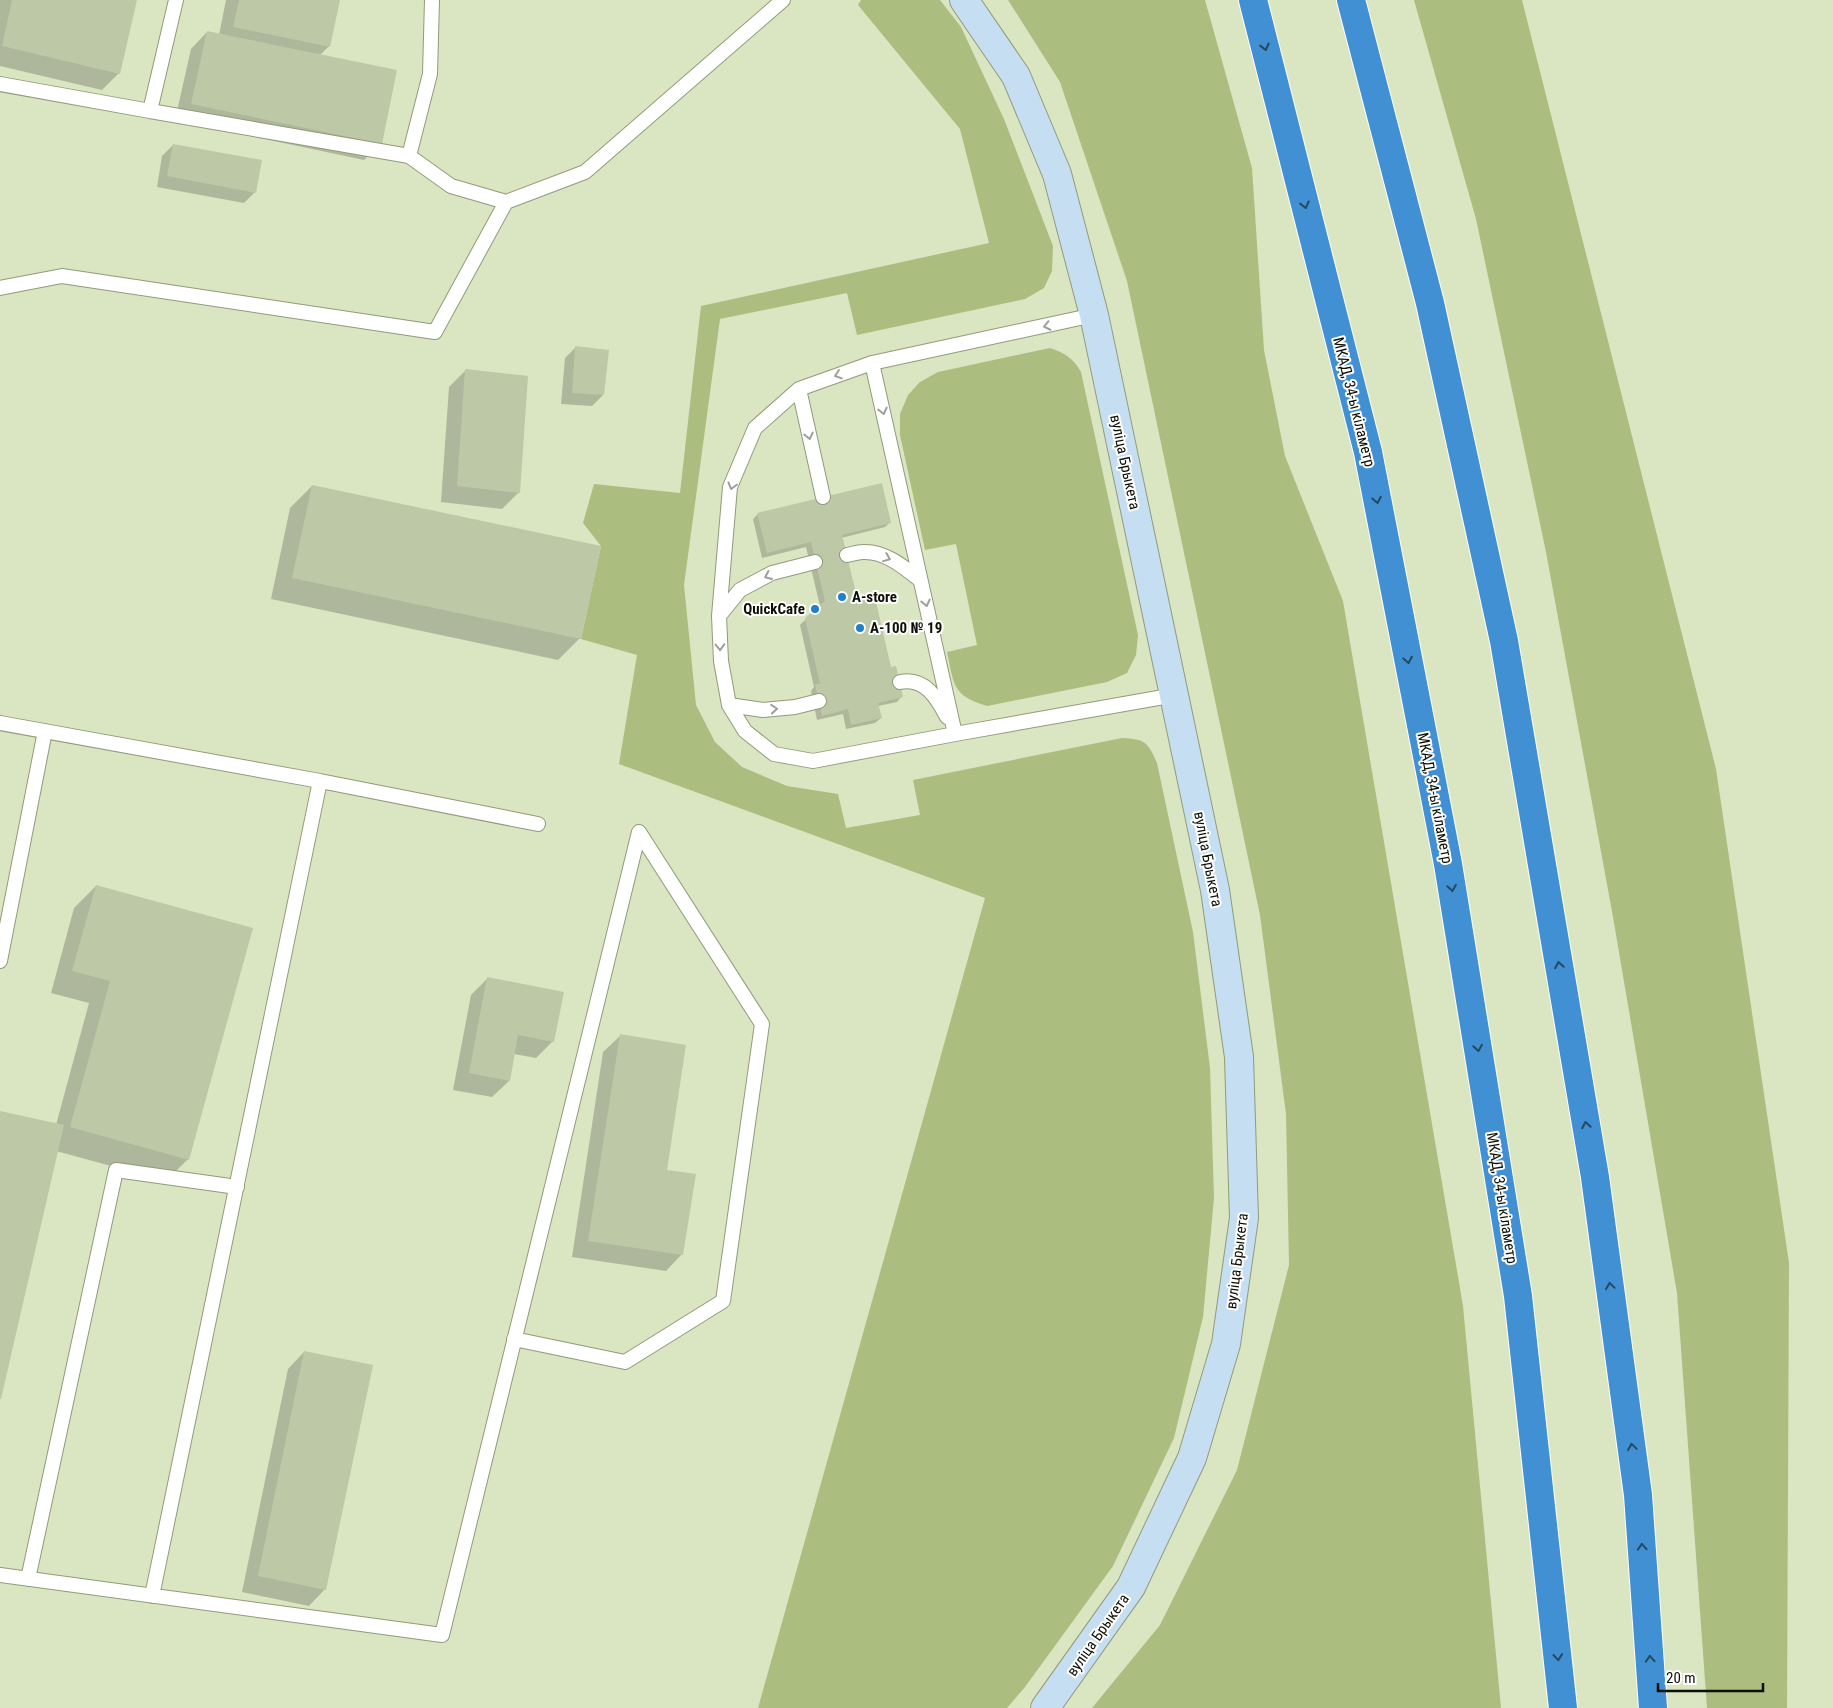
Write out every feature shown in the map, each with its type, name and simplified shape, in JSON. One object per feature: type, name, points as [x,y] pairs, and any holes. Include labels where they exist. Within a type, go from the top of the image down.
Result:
[{"type":"highway","name":"МКАД, 34-ы кіламетр","points":[[1254,0],[1368,452],[1448,864],[1518,1296],[1563,1708]]},
{"type":"highway","points":[[1351,0],[1430,303],[1504,641],[1595,1177],[1638,1495],[1653,1708]]},
{"type":"street","name":"вуліца Брыкета","points":[[964,0],[1016,76],[1057,174],[1094,315],[1215,890],[1239,1057],[1244,1218],[1226,1344],[1192,1458],[1132,1588],[1045,1708]]},
{"type":"lane","points":[[150,111],[176,0]]},
{"type":"lane","points":[[409,156],[430,74],[432,0]]},
{"type":"lane","points":[[0,84],[409,156],[451,186],[506,202],[585,172],[783,0]]},
{"type":"lane","points":[[0,288],[62,276],[434,332],[506,202]]},
{"type":"lane","points":[[1094,315],[872,363],[799,388],[755,428],[730,487],[719,616],[721,661],[729,704],[746,731],[774,754],[813,761],[1175,695]]},
{"type":"lane","points":[[872,363],[955,734]]},
{"type":"lane","points":[[799,388],[823,497]]},
{"type":"lane","points":[[847,555],[863,552],[880,555],[898,562],[920,580]]},
{"type":"lane","points":[[719,616],[740,590],[772,573],[815,562]]},
{"type":"lane","points":[[900,682],[917,682],[927,687],[937,699],[955,734]]},
{"type":"lane","points":[[729,704],[763,710],[795,707],[819,701]]},
{"type":"lane","points":[[0,723],[320,781],[538,824]]},
{"type":"lane","points":[[0,961],[46,731]]},
{"type":"lane","points":[[152,1596],[320,781]]},
{"type":"lane","points":[[0,1575],[442,1635],[514,1339],[638,832],[762,1024],[723,1300],[625,1362],[514,1339]]},
{"type":"lane","points":[[28,1579],[116,1170],[237,1187]]},
{"type":"green space","points":[[861,0],[940,0],[961,27],[1004,119],[1053,246],[1052,271],[1044,288],[1025,299],[857,335],[847,293],[720,319],[684,585],[696,705],[715,742],[742,767],[787,786],[838,794],[846,828],[920,815],[913,780],[1122,738],[1136,739],[1145,743],[1151,750],[1157,763],[1193,932],[1210,1068],[1214,1198],[1203,1317],[1174,1438],[1113,1566],[1025,1687],[1007,1708],[758,1708],[985,898],[619,764],[637,655],[581,639],[601,546],[583,523],[594,484],[680,493],[701,306],[989,243],[960,129],[858,5]]},
{"type":"green space","points":[[1008,0],[1205,0],[1252,168],[1264,350],[1285,456],[1343,601],[1463,1306],[1501,1708],[1092,1708],[1160,1625],[1237,1470],[1289,1265],[1286,1114],[1260,915],[1127,281],[1060,82]]},
{"type":"green space","points":[[1414,0],[1522,0],[1716,769],[1789,1263],[1787,1708],[1707,1708],[1677,1293],[1613,917],[1546,552],[1476,219]]},
{"type":"green space","points":[[1050,348],[1068,357],[1081,372],[1138,635],[1136,655],[1127,673],[1107,682],[987,706],[967,698],[961,693],[956,687],[951,673],[947,652],[977,645],[956,544],[925,550],[900,435],[900,414],[908,395],[920,382],[938,372]]},
{"type":"building","points":[[12,0],[137,0],[120,74],[2,46]]},
{"type":"building","points":[[239,0],[340,0],[330,47],[233,27]]},
{"type":"building","points":[[207,31],[397,70],[382,144],[191,104]]},
{"type":"building","points":[[173,144],[262,160],[256,193],[167,176]]},
{"type":"building","points":[[575,346],[609,350],[604,395],[572,393]]},
{"type":"building","points":[[465,369],[528,376],[520,493],[457,486]]},
{"type":"building","points":[[882,483],[891,523],[842,535],[856,593],[876,602],[891,667],[896,666],[903,697],[878,703],[882,718],[851,725],[848,709],[822,716],[815,684],[820,684],[805,618],[825,601],[811,542],[767,553],[757,513]]},
{"type":"building","points":[[312,485],[601,546],[581,639],[292,578]]},
{"type":"building","points":[[96,885],[253,928],[189,1160],[70,1127],[110,981],[72,971]]},
{"type":"building","points":[[487,977],[564,992],[554,1042],[518,1035],[510,1081],[469,1073]]},
{"type":"building","points":[[620,1034],[686,1045],[667,1170],[696,1174],[683,1255],[588,1241]]},
{"type":"building","points":[[0,1111],[64,1125],[1,1399],[0,1399]]},
{"type":"building","points":[[304,1351],[373,1365],[326,1590],[258,1576]]},
{"type":"place","name":"А-store","points":[[842,597]]},
{"type":"place","name":"QuickCafe","points":[[815,609]]},
{"type":"place","name":"А-100 № 19","points":[[860,628]]}]
